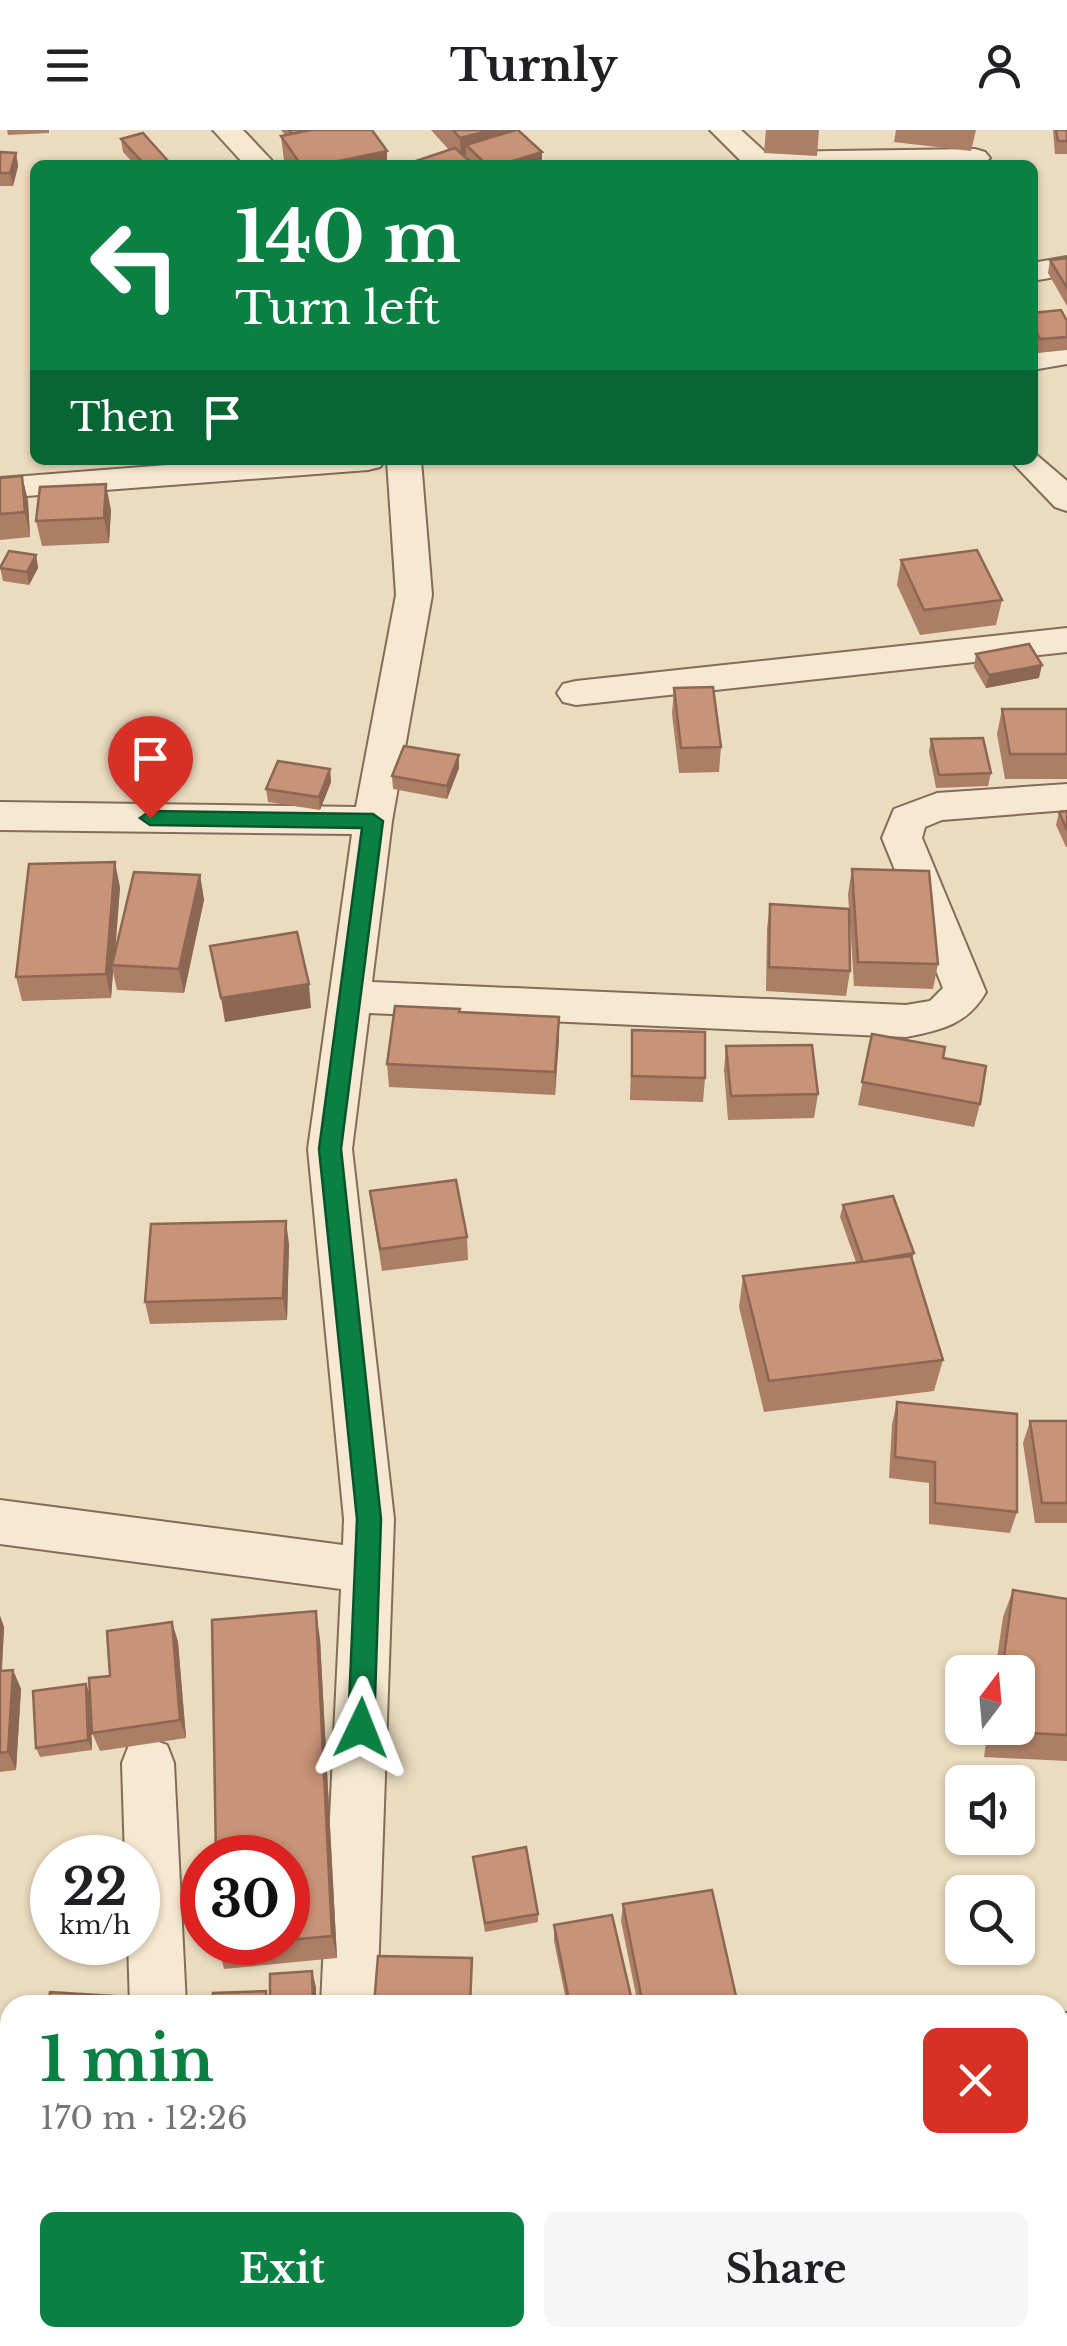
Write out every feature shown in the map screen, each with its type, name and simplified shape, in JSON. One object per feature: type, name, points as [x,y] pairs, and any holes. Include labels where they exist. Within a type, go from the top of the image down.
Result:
[{"type":"street","points":[[227,130],[256,160]]},
{"type":"street","points":[[724,130],[757,160]]},
{"type":"street","points":[[889,160],[975,158]]},
{"type":"street","points":[[1038,271],[1067,266]]},
{"type":"street","points":[[1038,359],[1067,354]]},
{"type":"street","points":[[0,488],[302,465]]},
{"type":"street","points":[[349,1995],[369,1519],[330,1149],[373,821],[414,595],[404,465]]},
{"type":"street","points":[[1032,465],[1067,500]]},
{"type":"street","points":[[576,693],[1067,640]]},
{"type":"street","points":[[352,997],[906,1021],[942,1014],[965,992],[902,838],[908,819],[936,807],[1067,797]]},
{"type":"street","points":[[0,816],[373,821]]},
{"type":"street","points":[[0,1522],[367,1570]]},
{"type":"street","points":[[148,1762],[158,1995]]},
{"type":"building","points":[[311,130],[372,130],[387,151],[344,160],[298,160],[281,136]]},
{"type":"building","points":[[453,130],[492,130],[460,138]]},
{"type":"building","points":[[518,130],[542,152],[516,160],[482,160],[466,145]]},
{"type":"building","points":[[1056,130],[1067,130],[1067,141],[1058,141]]},
{"type":"building","points":[[143,133],[167,160],[140,160],[121,139]]},
{"type":"building","points":[[455,148],[468,160],[419,160]]},
{"type":"building","points":[[0,152],[16,153],[10,173],[0,173]]},
{"type":"building","points":[[1067,258],[1067,288],[1050,260]]},
{"type":"building","points":[[1061,310],[1067,321],[1067,337],[1040,339],[1038,312]]},
{"type":"building","points":[[22,476],[25,512],[0,514],[0,478]]},
{"type":"building","points":[[106,484],[104,518],[36,521],[40,487]]},
{"type":"building","points":[[977,550],[1002,600],[924,610],[901,560]]},
{"type":"building","points":[[9,551],[36,555],[27,572],[0,568]]},
{"type":"building","points":[[1029,644],[1042,665],[989,675],[976,654]]},
{"type":"building","points":[[713,687],[721,747],[681,748],[674,688]]},
{"type":"building","points":[[1002,709],[1067,709],[1067,754],[1010,754]]},
{"type":"building","points":[[983,738],[991,773],[939,775],[931,739]]},
{"type":"building","points":[[404,746],[459,755],[447,786],[392,776]]},
{"type":"building","points":[[278,761],[330,769],[319,797],[266,789]]},
{"type":"building","points":[[1067,811],[1067,830],[1059,812]]},
{"type":"building","points":[[115,862],[106,974],[16,977],[29,864]]},
{"type":"building","points":[[852,869],[929,871],[938,964],[858,962]]},
{"type":"building","points":[[134,872],[200,875],[179,969],[112,965]]},
{"type":"building","points":[[770,904],[849,909],[850,971],[769,967]]},
{"type":"building","points":[[297,932],[309,984],[221,998],[210,946]]},
{"type":"building","points":[[395,1006],[559,1017],[555,1072],[387,1064]]},
{"type":"building","points":[[632,1030],[705,1032],[705,1078],[632,1076]]},
{"type":"building","points":[[872,1034],[945,1047],[943,1058],[986,1066],[980,1104],[862,1082]]},
{"type":"building","points":[[812,1045],[818,1094],[731,1096],[726,1046]]},
{"type":"building","points":[[456,1180],[467,1237],[380,1249],[370,1191]]},
{"type":"building","points":[[893,1196],[914,1253],[863,1262],[843,1205]]},
{"type":"building","points":[[286,1221],[283,1298],[145,1302],[151,1224]]},
{"type":"building","points":[[911,1256],[943,1360],[769,1381],[743,1276]]},
{"type":"building","points":[[897,1402],[1017,1414],[1017,1512],[935,1503],[935,1462],[895,1457]]},
{"type":"building","points":[[1030,1421],[1067,1421],[1067,1503],[1042,1503]]},
{"type":"building","points":[[1013,1590],[1067,1599],[1067,1735],[1035,1733],[1035,1655],[1004,1655]]},
{"type":"building","points":[[316,1611],[332,1936],[310,1938],[310,1835],[216,1835],[212,1620]]},
{"type":"building","points":[[172,1622],[180,1720],[92,1733],[89,1678],[110,1676],[107,1631]]},
{"type":"building","points":[[13,1670],[8,1752],[0,1753],[0,1671]]},
{"type":"building","points":[[86,1684],[88,1740],[36,1748],[33,1691]]},
{"type":"building","points":[[526,1847],[538,1914],[485,1923],[473,1857]]},
{"type":"building","points":[[712,1890],[736,1995],[641,1995],[623,1904]]},
{"type":"building","points":[[612,1915],[631,1995],[568,1995],[554,1925]]},
{"type":"building","points":[[378,1956],[472,1958],[470,1995],[375,1995]]},
{"type":"building","points":[[312,1971],[313,1995],[270,1995],[270,1974]]},
{"type":"building","points":[[266,1991],[266,1995],[213,1995]]},
{"type":"building","points":[[50,1992],[97,1995],[50,1995]]},
{"type":"route","points":[[150,818],[373,821],[330,1149],[369,1519],[361,1728]]}]
